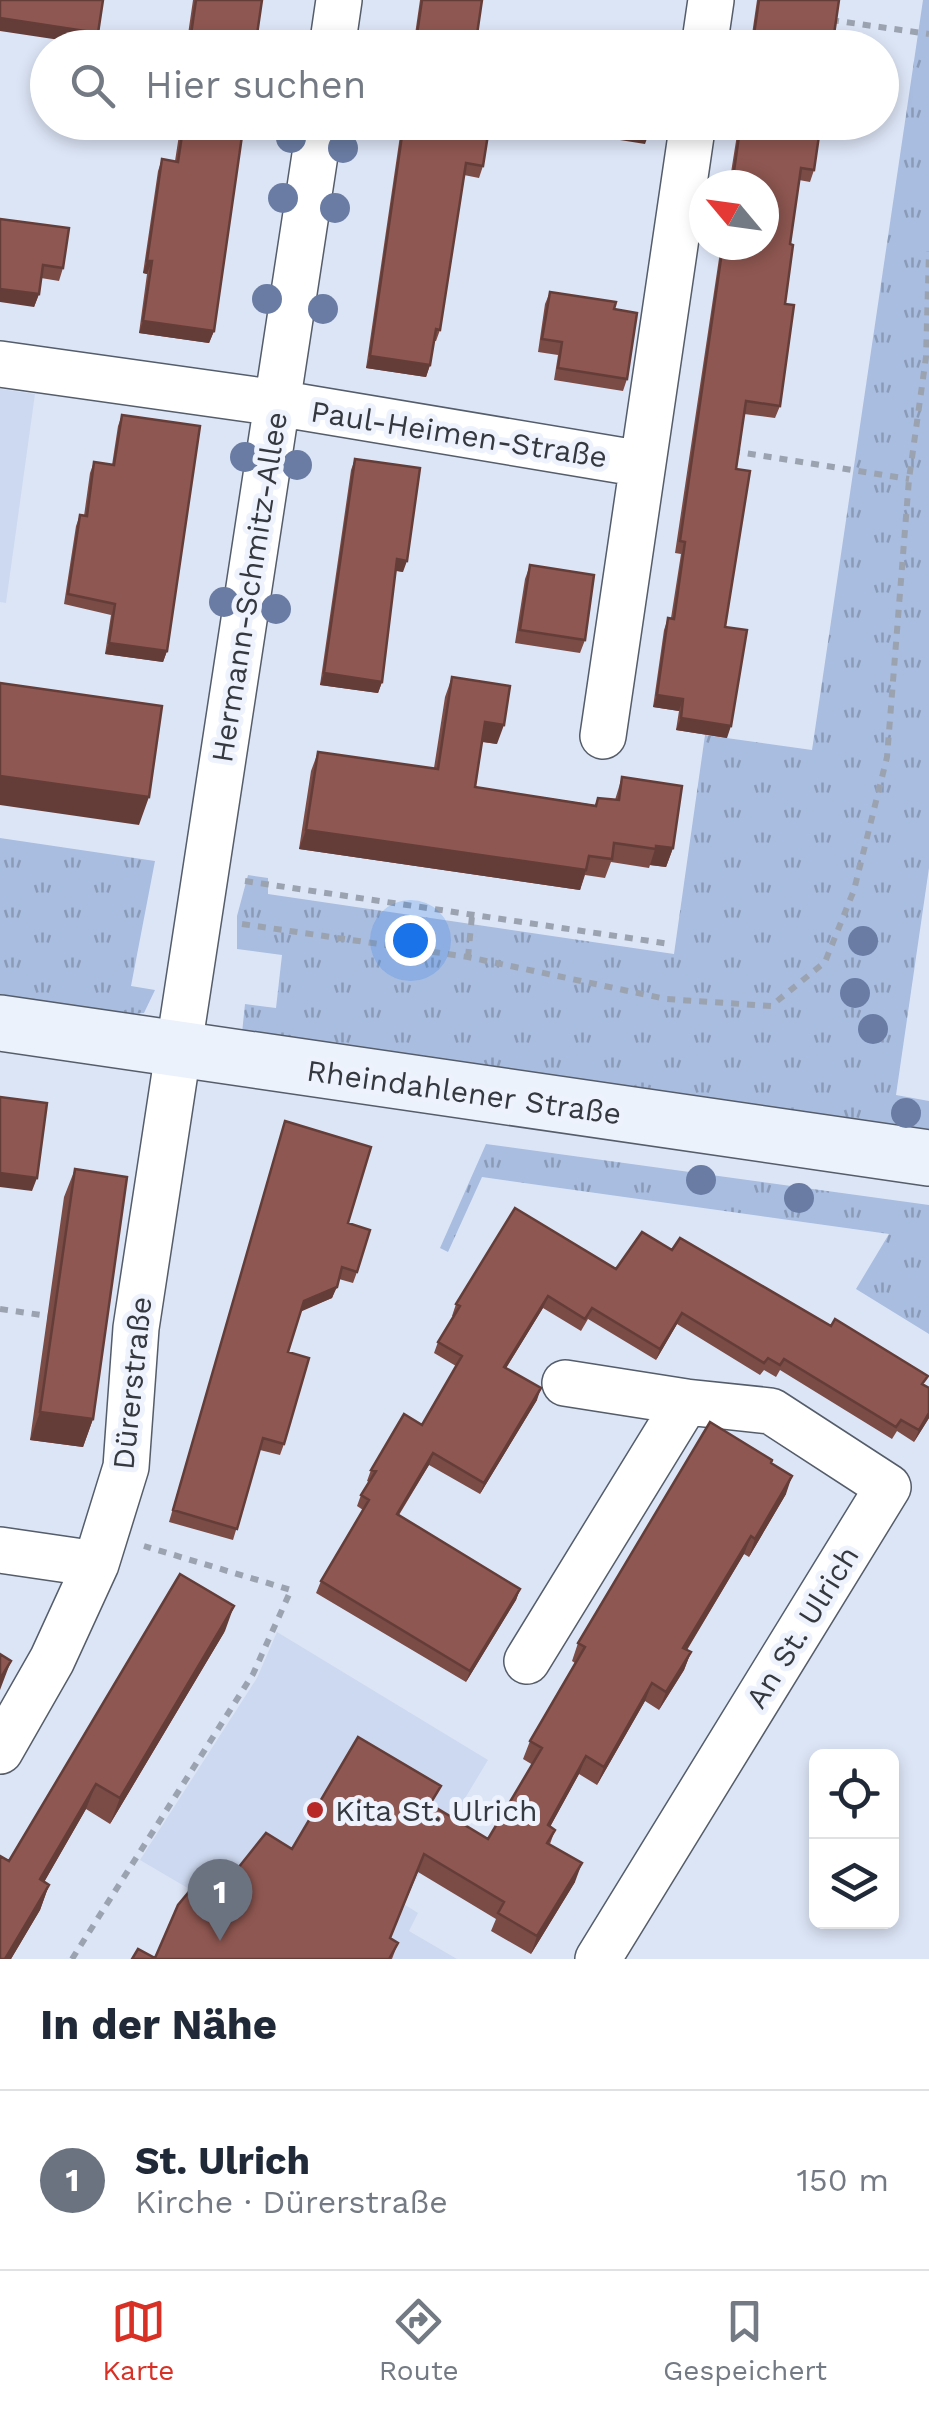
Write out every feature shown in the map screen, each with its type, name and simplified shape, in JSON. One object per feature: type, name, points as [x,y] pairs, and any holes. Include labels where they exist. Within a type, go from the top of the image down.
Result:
[{"type":"main road","name":"Rheindahlener Straße","points":[[0,1023],[929,1158]]},
{"type":"street","points":[[335,30],[339,0]]},
{"type":"street","points":[[704,30],[705,1]]},
{"type":"street","name":"Hermann-Schmitz-Allee","points":[[180,1051],[317,140]]},
{"type":"street","name":"Paul-Heimen-Straße","points":[[603,736],[690,140]]},
{"type":"street","name":"Paul-Heimen-Straße","points":[[0,364],[277,403],[642,464]]},
{"type":"street","name":"Dürerstraße","points":[[0,1750],[52,1660],[96,1564],[126,1467],[136,1328],[180,1051]]},
{"type":"street","name":"An St. Ulrich","points":[[566,1383],[771,1411],[888,1488],[598,1959]]},
{"type":"street","points":[[527,1661],[686,1402]]},
{"type":"street","points":[[0,1550],[96,1564]]},
{"type":"path","points":[[821,18],[929,34]]},
{"type":"path","points":[[201,896],[666,1000],[771,1006],[825,962],[854,890],[887,757],[909,479],[926,357],[929,251]]},
{"type":"path","points":[[723,450],[909,479]]},
{"type":"path","points":[[201,896],[472,916],[670,944]]},
{"type":"path","points":[[468,957],[472,916]]},
{"type":"path","points":[[0,1310],[58,1318]]},
{"type":"path","points":[[72,1959],[253,1674],[291,1590],[129,1542],[96,1564]]},
{"type":"shaded area","points":[[0,389],[35,394],[6,603],[0,602]]},
{"type":"shaded area","name":"Kita St. Ulrich","points":[[277,1632],[488,1760],[402,1903],[418,1913],[409,1931],[457,1959],[308,1959],[140,1860],[257,1678]]},
{"type":"green space","points":[[923,0],[929,0],[929,868],[896,1095],[929,1101],[929,1135],[242,1033],[245,1004],[276,1008],[282,955],[237,949],[237,916],[248,875],[268,878],[268,894],[674,954],[705,735],[812,750]]},
{"type":"green space","points":[[0,838],[155,861],[131,986],[155,990],[144,1013],[121,1015],[0,999]]},
{"type":"green space","points":[[486,1144],[929,1205],[929,1334],[856,1289],[889,1234],[482,1177],[448,1252],[440,1248]]},
{"type":"building","points":[[0,0],[103,0],[98,30],[0,18]]},
{"type":"building","points":[[196,0],[262,0],[258,30],[192,30]]},
{"type":"building","points":[[422,0],[482,0],[478,30],[418,30]]},
{"type":"building","points":[[759,0],[839,0],[835,30],[755,30]]},
{"type":"building","points":[[181,140],[241,140],[214,331],[143,321],[152,261],[147,261],[162,159],[178,162]]},
{"type":"building","points":[[401,140],[487,140],[483,166],[466,163],[440,330],[436,329],[430,365],[370,356]]},
{"type":"building","points":[[738,140],[818,140],[814,170],[801,168],[790,244],[793,245],[785,304],[794,305],[780,406],[746,401],[736,469],[750,471],[725,627],[747,630],[731,726],[681,718],[683,699],[657,695],[668,618],[674,619],[685,542],[680,541],[721,260],[779,260],[779,170],[734,170]]},
{"type":"building","points":[[0,219],[69,228],[63,268],[43,265],[39,294],[0,289]]},
{"type":"building","points":[[550,292],[616,302],[614,309],[637,313],[627,379],[558,368],[562,342],[542,339]]},
{"type":"building","points":[[122,415],[200,426],[167,651],[109,643],[115,604],[68,594],[80,515],[87,516],[94,462],[114,465]]},
{"type":"building","points":[[355,459],[420,468],[407,561],[397,559],[382,682],[324,673]]},
{"type":"building","points":[[530,565],[594,575],[585,640],[520,630]]},
{"type":"building","points":[[452,677],[510,686],[504,725],[485,722],[475,787],[596,806],[598,798],[619,800],[622,777],[682,786],[673,848],[614,843],[612,859],[589,856],[586,870],[306,830],[318,752],[438,769]]},
{"type":"building","points":[[0,683],[162,706],[149,797],[0,776]]},
{"type":"building","points":[[0,1097],[47,1103],[37,1178],[0,1173]]},
{"type":"building","points":[[285,1121],[371,1147],[348,1223],[370,1230],[357,1272],[342,1267],[337,1287],[304,1301],[288,1352],[309,1358],[284,1444],[263,1438],[237,1529],[173,1510]]},
{"type":"building","points":[[75,1169],[127,1177],[93,1419],[40,1412]]},
{"type":"building","points":[[515,1208],[616,1269],[642,1232],[672,1250],[680,1238],[831,1326],[835,1319],[928,1376],[922,1384],[929,1388],[929,1413],[919,1430],[901,1420],[896,1427],[784,1359],[780,1365],[768,1358],[764,1363],[682,1313],[660,1349],[592,1308],[585,1319],[548,1296],[504,1367],[541,1388],[484,1483],[433,1453],[397,1514],[520,1589],[470,1671],[321,1581],[369,1500],[361,1495],[376,1471],[371,1470],[404,1414],[422,1425],[462,1356],[438,1342],[460,1306],[456,1304]]},
{"type":"building","points":[[710,1422],[792,1476],[683,1648],[691,1652],[666,1692],[652,1683],[604,1767],[586,1756],[548,1825],[555,1830],[547,1843],[582,1863],[537,1936],[498,1913],[504,1902],[424,1854],[390,1938],[398,1943],[389,1959],[132,1959],[138,1949],[155,1958],[178,1905],[202,1876],[223,1887],[266,1833],[292,1849],[358,1737],[441,1786],[430,1804],[488,1839],[542,1748],[530,1741],[585,1647],[578,1643]]},
{"type":"building","points":[[180,1574],[234,1606],[120,1798],[96,1784],[40,1879],[49,1885],[5,1959],[0,1959],[0,1856],[9,1861]]},
{"type":"building","points":[[0,1654],[11,1661],[0,1679]]},
{"type":"place","name":"Kita St. Ulrich","points":[[315,1810]]},
{"type":"place","name":"St. Ulrich","points":[[220,1941]]}]
